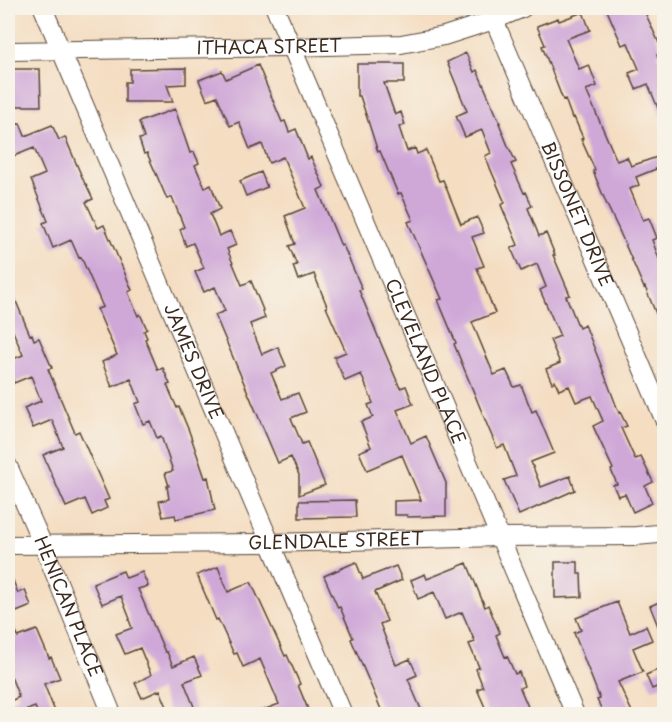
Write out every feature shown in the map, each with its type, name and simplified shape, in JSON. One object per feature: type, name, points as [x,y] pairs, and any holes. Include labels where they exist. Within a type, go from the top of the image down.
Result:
[{"type":"street","name":"JAMES DRIVE","points":[[43,8],[343,714]]},
{"type":"street","name":"CLEVELAND PLACE","points":[[274,8],[575,714]]},
{"type":"street","name":"ITHACA STREET","points":[[8,51],[401,44],[444,36],[492,14],[523,8]]},
{"type":"street","name":"BISSONET DRIVE","points":[[492,14],[664,420]]},
{"type":"street","name":"HENICAN PLACE","points":[[8,466],[112,714]]},
{"type":"street","name":"GLENDALE STREET","points":[[8,545],[636,536],[664,532]]},
{"type":"building","points":[[606,8],[643,8],[663,52],[657,55],[664,72],[664,123],[648,84],[636,89],[629,73],[639,69],[628,43],[622,45]]},
{"type":"building","points":[[583,12],[590,30],[566,39],[579,69],[589,65],[597,86],[586,90],[617,161],[627,157],[631,166],[657,157],[661,167],[636,177],[639,185],[630,189],[643,220],[649,218],[657,238],[652,240],[661,264],[664,262],[664,333],[607,205],[581,139],[583,138],[565,99],[563,100],[542,46],[545,45],[537,26]]},
{"type":"building","points":[[466,53],[474,72],[477,70],[516,162],[511,164],[532,206],[528,208],[539,236],[546,233],[570,295],[566,296],[579,328],[585,325],[619,413],[627,426],[621,428],[635,459],[641,457],[653,482],[645,486],[652,503],[633,512],[625,494],[618,496],[613,485],[617,484],[611,470],[613,469],[593,426],[603,421],[592,396],[576,402],[569,386],[559,390],[555,381],[552,383],[546,369],[560,363],[550,340],[560,336],[540,290],[546,287],[537,264],[521,271],[511,248],[518,245],[501,205],[505,203],[485,156],[491,153],[482,130],[465,137],[456,116],[467,111],[447,62]]},
{"type":"building","points":[[357,64],[404,64],[404,83],[384,83],[395,115],[401,112],[405,125],[399,127],[407,151],[415,148],[417,154],[426,150],[439,181],[443,180],[461,224],[477,217],[484,233],[472,237],[484,266],[477,268],[495,313],[472,322],[494,375],[506,370],[514,387],[521,385],[532,412],[536,410],[554,453],[531,462],[541,487],[570,476],[575,490],[519,515],[504,480],[516,476],[504,445],[497,448],[488,427],[438,300],[442,299],[408,222],[413,220],[401,193],[398,194],[380,151],[378,152],[360,96],[357,96]]},
{"type":"building","points":[[258,65],[282,122],[285,121],[289,132],[296,129],[308,159],[311,157],[324,187],[318,190],[362,289],[359,290],[377,334],[400,388],[406,386],[413,404],[397,410],[411,443],[426,436],[446,483],[446,516],[394,515],[394,501],[421,500],[402,455],[367,470],[359,452],[371,447],[361,422],[373,417],[368,405],[373,403],[361,374],[345,381],[334,357],[346,352],[314,274],[298,280],[293,266],[297,265],[289,246],[295,244],[285,216],[305,208],[283,157],[269,163],[262,144],[250,149],[239,122],[230,126],[217,96],[207,100],[199,80],[222,71],[226,79]]},
{"type":"building","points":[[186,68],[186,84],[167,85],[173,102],[125,102],[125,82],[130,82],[130,69]]},
{"type":"building","points":[[8,69],[40,69],[41,106],[12,106],[12,85],[8,86]]},
{"type":"building","points":[[175,109],[190,153],[194,152],[199,163],[195,165],[205,188],[211,185],[220,209],[210,214],[219,236],[230,231],[236,245],[227,249],[242,285],[251,281],[263,310],[265,318],[250,324],[262,354],[278,347],[286,366],[271,373],[282,399],[298,393],[306,412],[291,418],[302,444],[307,442],[325,485],[299,495],[299,475],[291,457],[278,463],[215,315],[225,311],[215,287],[204,292],[195,272],[204,268],[193,243],[186,246],[180,229],[184,227],[172,197],[167,199],[147,153],[144,154],[139,139],[144,138],[139,122]]},
{"type":"building","points":[[20,123],[25,136],[52,125],[59,140],[65,137],[93,199],[86,202],[98,228],[104,225],[132,290],[128,292],[138,316],[140,314],[147,329],[144,331],[147,338],[145,339],[158,370],[163,368],[170,384],[167,385],[189,431],[205,478],[208,477],[215,510],[176,519],[175,515],[163,517],[159,501],[169,499],[167,486],[169,486],[165,473],[173,471],[161,436],[157,438],[150,421],[143,424],[135,404],[140,402],[131,379],[112,387],[102,362],[117,355],[97,309],[103,307],[71,240],[53,248],[43,223],[48,221],[31,180],[45,174],[34,148],[14,156],[8,140],[8,129]]},
{"type":"building","points":[[261,172],[267,187],[246,196],[240,181]]},
{"type":"building","points":[[8,282],[30,335],[32,334],[34,340],[39,338],[52,368],[48,369],[75,433],[79,431],[109,499],[104,501],[107,508],[92,515],[85,499],[66,507],[43,455],[63,447],[52,420],[33,428],[24,408],[41,401],[31,376],[14,383],[8,368],[8,361],[23,355],[12,329],[8,331]]},
{"type":"building","points":[[355,500],[356,517],[299,518],[299,501]]},
{"type":"building","points":[[356,562],[363,579],[396,566],[402,580],[375,592],[387,621],[380,624],[396,665],[410,659],[417,675],[408,679],[423,714],[383,714],[340,607],[338,608],[324,576]]},
{"type":"building","points":[[555,562],[578,562],[582,597],[555,598]]},
{"type":"building","points":[[467,563],[485,607],[488,605],[500,633],[496,635],[505,657],[507,656],[515,674],[519,672],[524,686],[520,688],[531,714],[488,714],[477,689],[483,687],[476,669],[479,667],[469,644],[475,642],[462,612],[445,619],[434,592],[418,599],[411,580],[425,574],[427,579]]},
{"type":"building","points":[[218,567],[228,592],[251,582],[300,684],[298,685],[310,714],[255,713],[279,704],[260,659],[243,667],[237,653],[234,654],[218,619],[216,620],[197,575]]},
{"type":"building","points":[[8,568],[18,593],[25,590],[31,606],[9,615],[18,637],[37,630],[60,678],[44,684],[56,714],[38,714],[35,707],[17,714],[8,714],[8,702],[19,697],[8,669]]},
{"type":"building","points":[[123,571],[126,578],[142,572],[148,586],[138,589],[173,666],[194,657],[202,675],[184,682],[197,714],[170,714],[160,690],[142,698],[135,683],[151,675],[140,648],[125,654],[116,634],[132,628],[121,596],[102,604],[93,583]]},
{"type":"building","points":[[664,600],[664,641],[650,606]]},
{"type":"building","points":[[617,602],[630,633],[646,626],[652,640],[633,648],[643,672],[618,682],[633,714],[604,714],[574,633],[581,630],[576,618]]},
{"type":"building","points":[[664,667],[664,684],[652,689],[646,675]]}]
